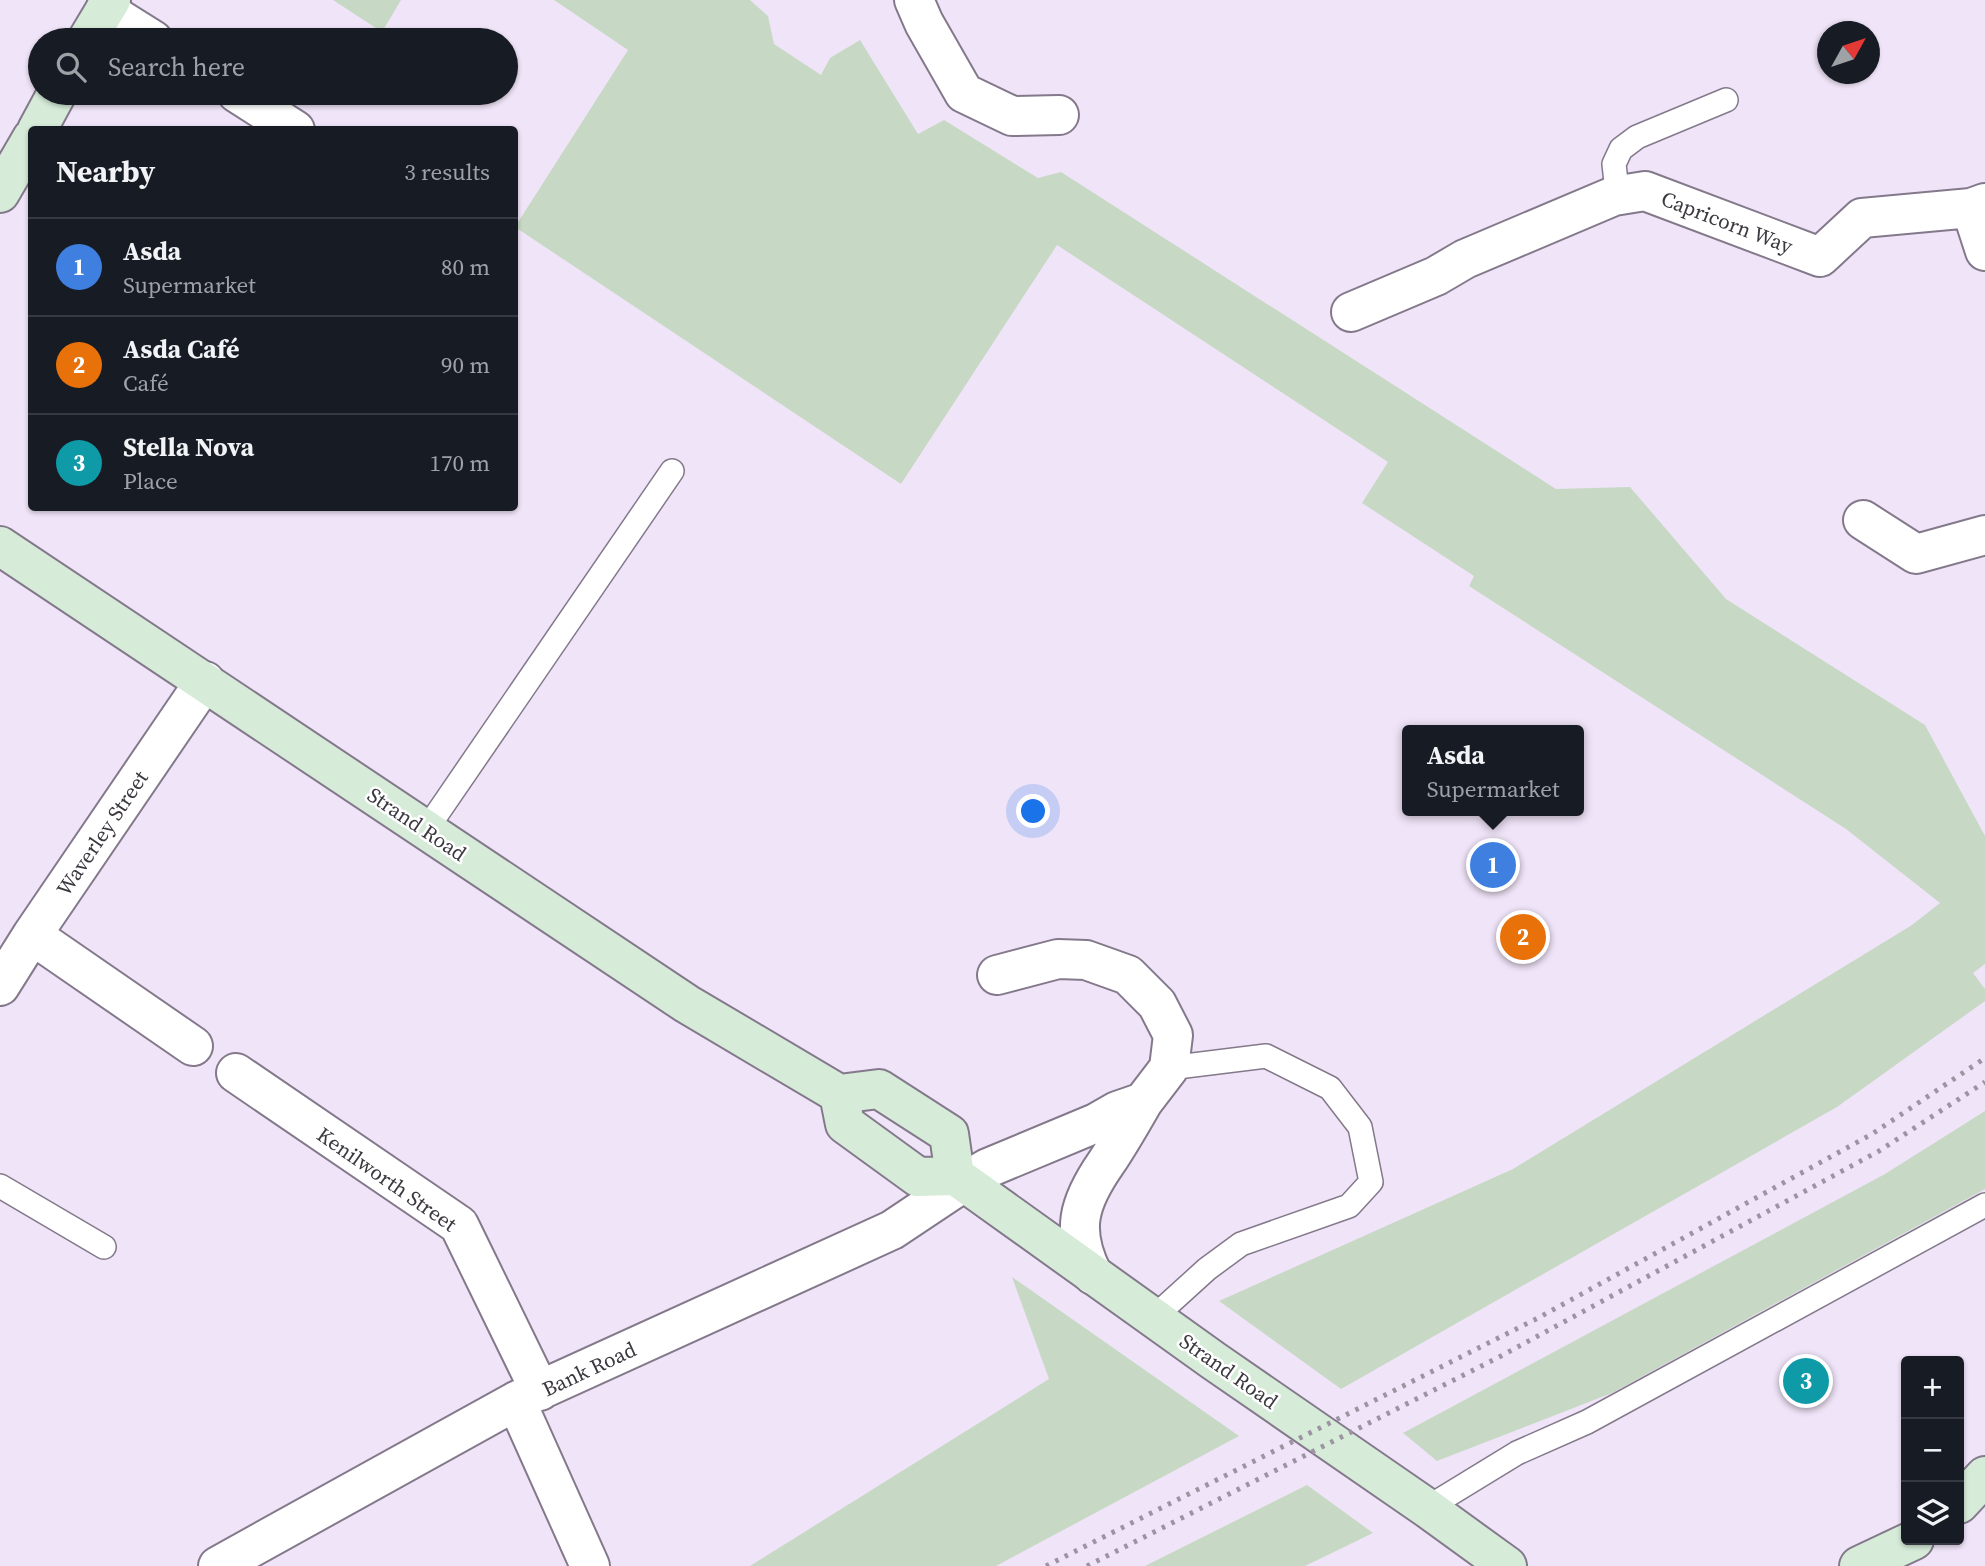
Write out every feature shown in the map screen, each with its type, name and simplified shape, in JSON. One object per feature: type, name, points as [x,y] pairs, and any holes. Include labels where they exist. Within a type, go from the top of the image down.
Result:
[{"type":"street","points":[[914,0],[923,23],[964,93],[1012,116],[1059,115]]},
{"type":"street","points":[[101,17],[126,28]]},
{"type":"street","points":[[39,126],[51,105]]},
{"type":"street","points":[[256,105],[289,126]]},
{"type":"street","points":[[0,193],[28,145]]},
{"type":"street","name":"Capricorn Way","points":[[1351,312],[1436,275],[1465,259],[1614,197],[1645,191],[1820,257],[1863,218],[1978,206]]},
{"type":"street","points":[[1978,206],[1985,251]]},
{"type":"street","points":[[1863,520],[1916,554],[1985,535]]},
{"type":"street","name":"Strand Road","points":[[0,546],[687,1004],[839,1094]]},
{"type":"street","name":"Waverley Street","points":[[0,985],[205,681]]},
{"type":"street","points":[[32,935],[193,1046]]},
{"type":"street","points":[[997,975],[1058,959],[1086,960],[1128,975],[1157,1004],[1174,1035],[1170,1068],[1143,1102],[1094,1178],[1081,1208],[1081,1245],[1093,1275]]},
{"type":"street","name":"Kenilworth Street","points":[[236,1073],[459,1225],[528,1396],[590,1566]]},
{"type":"street","points":[[879,1088],[949,1134],[959,1179],[918,1177],[845,1124],[839,1094],[879,1088]]},
{"type":"street","name":"Bank Road","points":[[218,1566],[528,1396],[892,1230],[959,1179],[1143,1102]]},
{"type":"street","name":"Strand Road","points":[[959,1179],[1153,1318],[1508,1565]]},
{"type":"street","points":[[1964,1499],[1985,1476]]},
{"type":"street","points":[[1859,1566],[1903,1545]]},
{"type":"lane","points":[[1614,197],[1614,164],[1621,149],[1637,137],[1726,100]]},
{"type":"lane","points":[[426,830],[672,471]]},
{"type":"lane","points":[[1153,1318],[1207,1269],[1241,1244],[1349,1206],[1371,1182],[1360,1126],[1330,1088],[1266,1056],[1170,1068]]},
{"type":"lane","points":[[0,1186],[104,1247]]},
{"type":"lane","points":[[1427,1508],[1517,1453],[1587,1422],[1985,1205]]},
{"type":"green space","points":[[333,0],[401,0],[384,28],[376,28]]},
{"type":"green space","points":[[554,0],[750,0],[768,16],[774,44],[821,75],[830,58],[860,40],[918,134],[944,120],[1038,178],[1061,172],[1556,489],[1630,487],[1726,599],[1925,725],[1985,836],[1985,964],[1973,973],[1985,989],[1985,1001],[1837,1107],[1341,1389],[1219,1301],[1513,1169],[1912,925],[1940,903],[1846,829],[1469,586],[1474,576],[1362,503],[1388,462],[1057,245],[901,484],[518,229],[518,222],[628,50]]},
{"type":"green space","points":[[1985,1111],[1985,1189],[1612,1393],[1437,1461],[1403,1433],[1885,1174]]},
{"type":"green space","points":[[1012,1277],[1239,1436],[996,1566],[750,1566],[1049,1379]]},
{"type":"green space","points":[[1307,1485],[1373,1533],[1305,1566],[1145,1566]]},
{"type":"railway","points":[[1046,1566],[1538,1318],[1872,1134],[1985,1058]]},
{"type":"railway","points":[[1087,1566],[1501,1356],[1879,1151],[1985,1082]]},
{"type":"place","name":"Asda","points":[[1493,865]]},
{"type":"place","name":"Asda Café","points":[[1523,937]]},
{"type":"place","name":"Stella Nova","points":[[1806,1381]]}]
